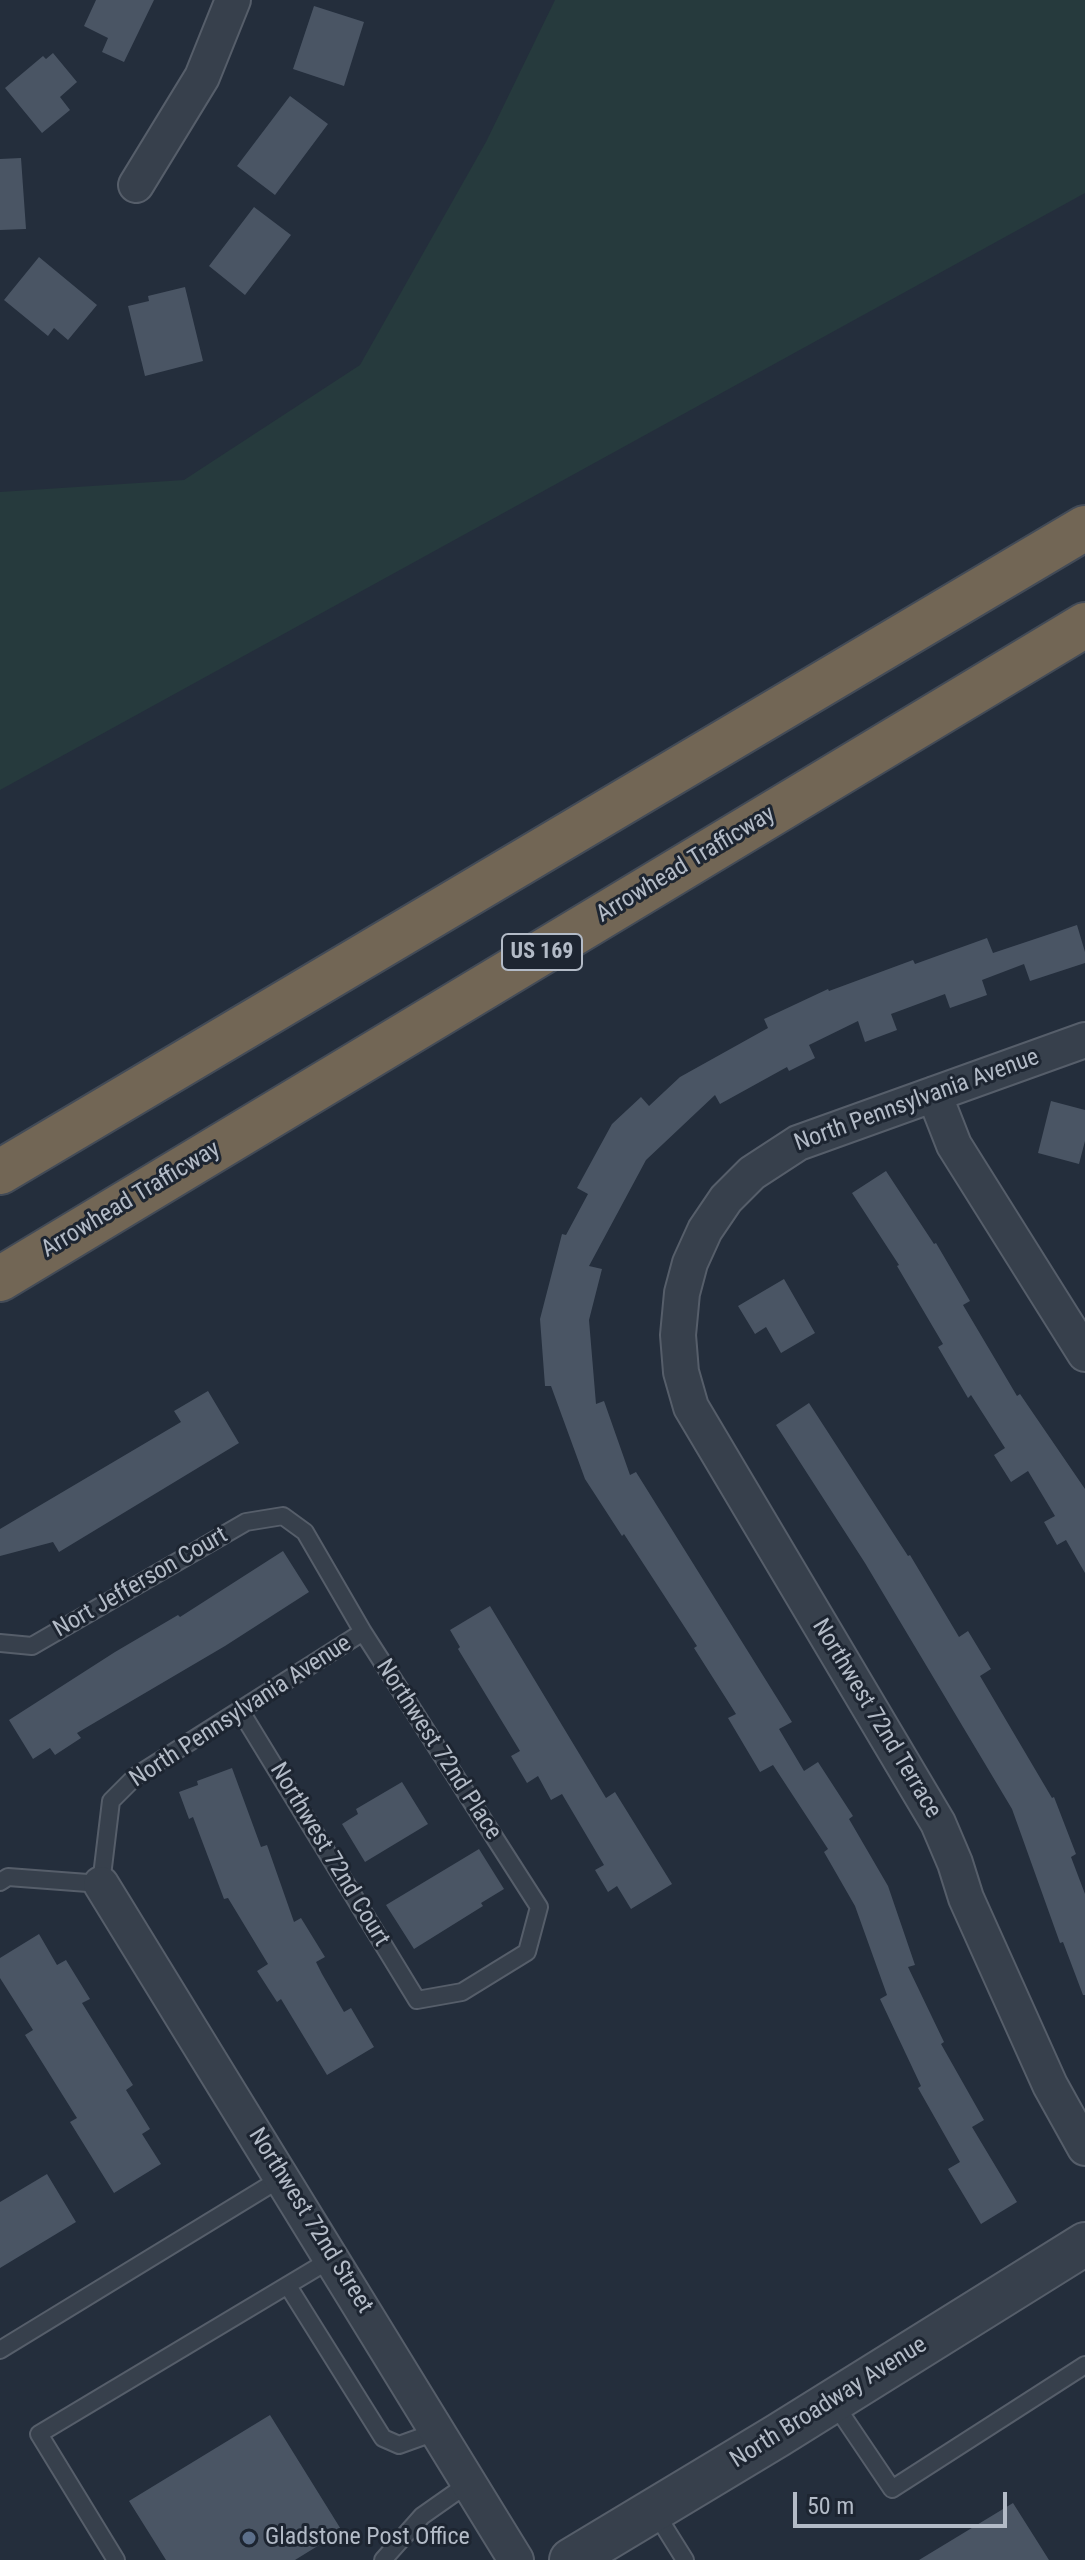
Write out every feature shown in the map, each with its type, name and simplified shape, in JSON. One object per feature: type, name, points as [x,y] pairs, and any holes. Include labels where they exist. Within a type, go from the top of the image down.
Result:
[{"type":"highway","points":[[0,1172],[1085,528]]},
{"type":"highway","name":"Arrowhead Trafficway","points":[[0,1279],[1085,625]]},
{"type":"street","points":[[136,185],[202,77],[233,0]]},
{"type":"street","name":"North Pennsylvania Avenue","points":[[682,1293],[690,1263],[705,1230],[726,1199],[752,1173],[798,1143],[1085,1040]]},
{"type":"street","points":[[934,1094],[954,1145],[1085,1354]]},
{"type":"street","name":"Northwest 72nd Terrace","points":[[682,1293],[678,1335],[681,1372],[691,1407],[938,1823],[966,1898],[1050,2085],[1085,2148]]},
{"type":"street","name":"Northwest 72nd Street","points":[[101,1884],[516,2560]]},
{"type":"street","name":"North Broadway Avenue","points":[[571,2560],[1084,2247]]},
{"type":"lane","name":"Northwest 72nd Place","points":[[283,1516],[305,1532],[363,1632],[539,1907],[527,1952],[462,1992],[417,2000]]},
{"type":"lane","name":"Nort Jefferson Court","points":[[0,1643],[32,1646],[246,1522],[283,1516]]},
{"type":"lane","name":"North Pennsylvania Avenue","points":[[101,1884],[111,1801],[136,1776],[363,1632]]},
{"type":"lane","name":"Northwest 72nd Court","points":[[240,1710],[417,2000]]},
{"type":"lane","points":[[0,1882],[8,1877],[101,1884]]},
{"type":"lane","points":[[0,2350],[283,2177]]},
{"type":"lane","points":[[116,2560],[39,2434],[333,2258]]},
{"type":"lane","points":[[288,2286],[383,2438],[399,2445],[438,2431]]},
{"type":"lane","points":[[833,2401],[892,2489],[1085,2365]]},
{"type":"lane","points":[[383,2560],[422,2516],[469,2483]]},
{"type":"lane","points":[[654,2510],[685,2560]]},
{"type":"green space","points":[[555,0],[1085,0],[1085,193],[0,790],[0,492],[184,480],[360,365],[486,142]]},
{"type":"building","points":[[96,0],[154,0],[124,62],[102,52],[108,38],[84,26]]},
{"type":"building","points":[[314,6],[364,22],[344,86],[293,69]]},
{"type":"building","points":[[53,53],[77,82],[60,97],[70,110],[42,133],[5,88],[43,56],[46,59]]},
{"type":"building","points":[[290,96],[328,124],[275,195],[237,166]]},
{"type":"building","points":[[21,158],[26,229],[0,230],[0,159]]},
{"type":"building","points":[[254,207],[291,235],[245,295],[209,266]]},
{"type":"building","points":[[39,257],[97,305],[68,340],[54,328],[48,336],[4,300]]},
{"type":"building","points":[[185,287],[203,361],[145,376],[128,306],[149,301],[148,296]]},
{"type":"building","points":[[1077,925],[1085,963],[1030,981],[1024,964],[982,980],[987,995],[950,1008],[945,994],[891,1014],[897,1030],[865,1042],[858,1021],[809,1045],[815,1058],[789,1071],[787,1067],[720,1104],[715,1095],[646,1160],[589,1266],[602,1269],[589,1320],[596,1404],[604,1401],[630,1475],[636,1472],[792,1722],[779,1729],[804,1771],[818,1762],[853,1816],[849,1819],[888,1886],[915,1965],[908,1967],[944,2042],[941,2044],[984,2120],[972,2127],[1017,2202],[981,2224],[948,2169],[960,2162],[918,2088],[921,2086],[880,1999],[887,1995],[855,1906],[824,1852],[828,1849],[773,1765],[760,1772],[728,1718],[736,1714],[694,1648],[697,1646],[585,1479],[551,1386],[545,1386],[540,1319],[562,1234],[566,1235],[588,1194],[577,1188],[612,1124],[641,1097],[649,1106],[680,1077],[768,1028],[764,1019],[828,989],[913,960],[915,964],[987,938],[993,953]]},
{"type":"building","points":[[1051,1101],[1085,1110],[1085,1141],[1079,1164],[1038,1153]]},
{"type":"building","points":[[886,1171],[936,1243],[970,1301],[963,1305],[1017,1396],[1020,1394],[1085,1489],[1085,1573],[1066,1540],[1057,1545],[1044,1522],[1055,1516],[1028,1471],[1011,1482],[994,1455],[1005,1448],[971,1395],[968,1398],[938,1347],[943,1344],[899,1265],[852,1193]]},
{"type":"building","points":[[784,1279],[815,1333],[781,1353],[766,1327],[755,1334],[738,1306]]},
{"type":"building","points":[[208,1391],[239,1443],[59,1552],[53,1542],[0,1556],[0,1529],[181,1422],[174,1411]]},
{"type":"building","points":[[809,1403],[910,1555],[959,1637],[968,1631],[991,1669],[980,1676],[1054,1797],[1076,1854],[1071,1857],[1085,1894],[1085,1995],[1063,1942],[1060,1943],[1012,1809],[865,1563],[776,1425]]},
{"type":"building","points":[[283,1551],[309,1592],[225,1646],[77,1733],[81,1738],[55,1755],[50,1748],[33,1759],[9,1720]]},
{"type":"building","points":[[490,1606],[606,1798],[615,1792],[672,1884],[631,1909],[617,1886],[608,1892],[595,1870],[604,1865],[562,1794],[551,1800],[538,1776],[527,1783],[511,1756],[520,1751],[458,1649],[460,1647],[450,1630]]},
{"type":"building","points":[[232,1768],[261,1847],[267,1845],[294,1922],[301,1918],[325,1957],[316,1962],[322,1974],[344,2012],[351,2008],[374,2047],[327,2075],[281,1999],[277,2002],[257,1971],[268,1964],[228,1898],[224,1899],[193,1817],[189,1819],[179,1792],[198,1785],[197,1781]]},
{"type":"building","points":[[402,1782],[428,1824],[365,1862],[342,1824],[358,1814],[356,1809]]},
{"type":"building","points":[[479,1849],[504,1889],[481,1903],[483,1906],[414,1949],[386,1905]]},
{"type":"building","points":[[39,1934],[57,1965],[66,1960],[90,1999],[82,2003],[133,2085],[126,2090],[150,2129],[142,2134],[161,2164],[114,2193],[70,2122],[77,2118],[25,2035],[33,2030],[0,1978],[0,1958]]},
{"type":"building","points":[[47,2174],[76,2222],[0,2268],[0,2202]]},
{"type":"building","points":[[270,2415],[342,2531],[295,2560],[166,2560],[129,2501]]},
{"type":"building","points":[[1013,2503],[1049,2560],[919,2560]]},
{"type":"place","name":"Gladstone Post Office","points":[[249,2538]]}]
